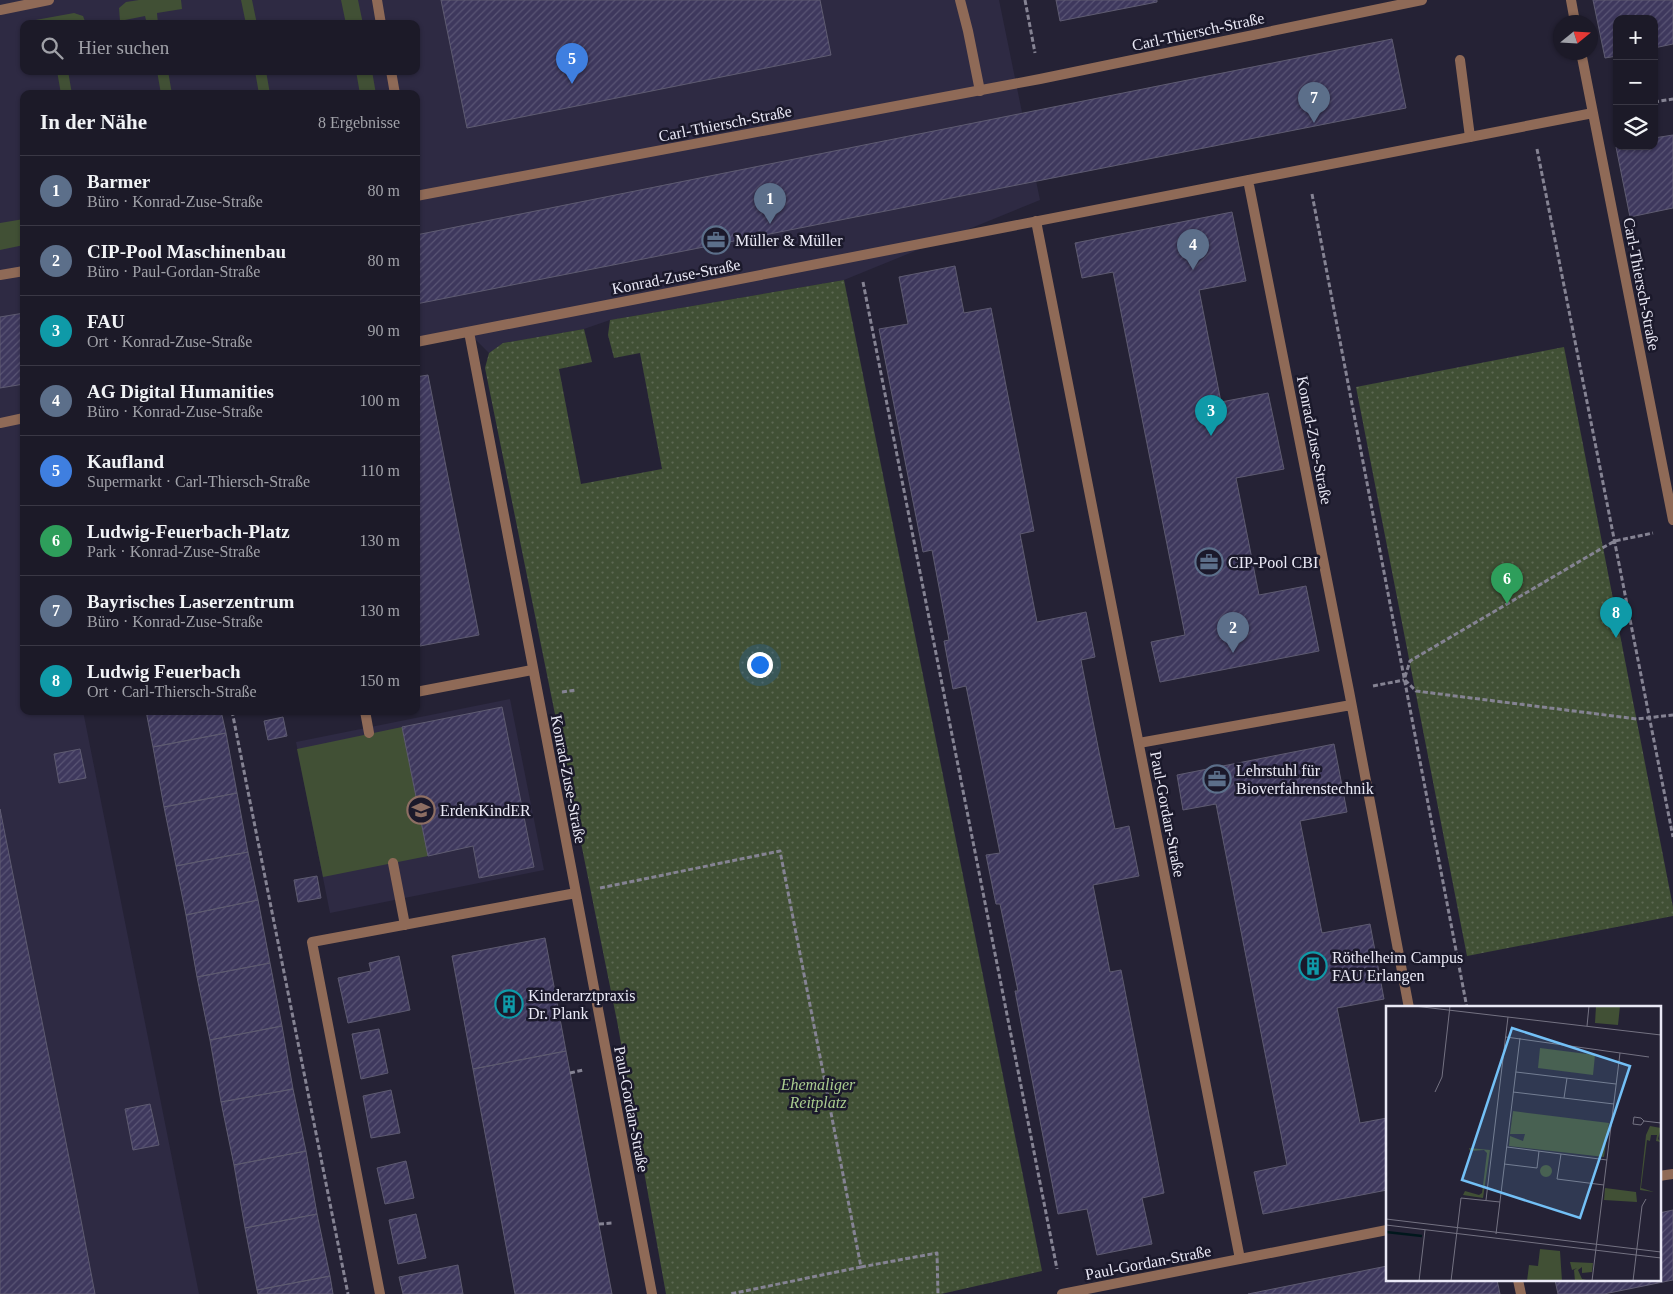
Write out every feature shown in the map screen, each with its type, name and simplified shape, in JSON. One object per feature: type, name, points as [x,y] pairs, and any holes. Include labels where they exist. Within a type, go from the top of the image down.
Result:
[{"type":"street","points":[[0,10],[49,0]]},
{"type":"street","points":[[376,0],[380,20]]},
{"type":"street","points":[[960,0],[980,91]]},
{"type":"street","name":"Carl-Thiersch-Straße","points":[[420,195],[980,91],[1422,0]]},
{"type":"street","points":[[1571,0],[1574,15]]},
{"type":"street","points":[[1460,60],[1470,137]]},
{"type":"street","name":"Carl-Thiersch-Straße","points":[[1583,60],[1673,520]]},
{"type":"street","points":[[392,75],[394,90]]},
{"type":"street","name":"Konrad-Zuse-Straße","points":[[420,341],[1593,113]]},
{"type":"street","name":"Konrad-Zuse-Straße","points":[[1248,180],[1352,705]]},
{"type":"street","points":[[1036,221],[1139,743]]},
{"type":"street","points":[[0,275],[20,272]]},
{"type":"street","name":"Konrad-Zuse-Straße","points":[[469,332],[576,893]]},
{"type":"street","points":[[0,423],[20,419]]},
{"type":"street","points":[[420,691],[532,670]]},
{"type":"street","points":[[1352,705],[1409,1006]]},
{"type":"street","name":"Paul-Gordan-Straße","points":[[1240,1259],[1139,743],[1352,705]]},
{"type":"street","points":[[366,715],[369,733]]},
{"type":"street","points":[[393,863],[405,925]]},
{"type":"street","points":[[380,1294],[312,942],[576,893]]},
{"type":"street","name":"Paul-Gordan-Straße","points":[[576,893],[652,1294]]},
{"type":"street","points":[[1660,1176],[1673,1174]]},
{"type":"street","name":"Paul-Gordan-Straße","points":[[1062,1294],[1386,1230]]},
{"type":"path","points":[[1025,0],[1040,79]]},
{"type":"path","points":[[1658,101],[1673,99]]},
{"type":"path","points":[[1532,125],[1673,837]]},
{"type":"path","points":[[1308,168],[1467,1006]]},
{"type":"path","points":[[858,256],[1062,1294]]},
{"type":"path","points":[[1404,680],[1410,661],[1615,541],[1654,533]]},
{"type":"path","points":[[1349,691],[1404,680]]},
{"type":"path","points":[[1404,680],[1416,691],[1637,719],[1673,715]]},
{"type":"path","points":[[233,715],[348,1294]]},
{"type":"path","points":[[593,890],[780,851],[861,1267]]},
{"type":"path","points":[[730,1294],[937,1253],[938,1294]]},
{"type":"shaded area","points":[[0,0],[999,0],[1040,200],[844,280],[610,320],[584,329],[503,343],[489,353],[470,334],[420,344],[420,90],[20,90],[20,715],[84,715],[199,1294],[0,1294]]},
{"type":"shaded area","name":"ErdenKindER","points":[[510,699],[544,870],[330,913],[296,742]]},
{"type":"green space","points":[[139,0],[181,0],[182,9],[157,13],[158,20],[146,20],[145,16],[120,20],[119,8],[126,2]]},
{"type":"green space","points":[[241,0],[252,0],[256,20],[245,20]]},
{"type":"green space","points":[[341,0],[358,0],[362,20],[345,20]]},
{"type":"green space","points":[[74,13],[83,16],[84,20],[36,20]]},
{"type":"green space","points":[[58,75],[69,75],[71,90],[60,90]]},
{"type":"green space","points":[[158,75],[169,75],[171,90],[160,90]]},
{"type":"green space","points":[[256,75],[267,75],[269,90],[258,90]]},
{"type":"green space","points":[[357,75],[373,75],[375,90],[359,90]]},
{"type":"green space","points":[[20,220],[20,246],[0,250],[0,223]]},
{"type":"green space","name":"Ehemaliger Reitplatz","points":[[844,280],[1042,1271],[941,1294],[666,1294],[617,1021],[485,368],[489,353],[503,343],[584,329],[592,362],[559,369],[581,484],[662,469],[640,353],[614,358],[608,335],[610,320]]},
{"type":"green space","points":[[1564,347],[1673,907],[1673,916],[1467,956],[1356,387]]},
{"type":"green space","points":[[402,727],[428,856],[323,877],[297,749]]},
{"type":"building","points":[[441,0],[820,0],[831,55],[467,128]]},
{"type":"building","points":[[1056,0],[1157,0],[1157,2],[1060,21]]},
{"type":"building","points":[[1593,0],[1673,0],[1673,44],[1658,47],[1658,15],[1613,15],[1613,57],[1605,58],[1598,15],[1596,15]]},
{"type":"building","points":[[1392,39],[1406,108],[420,303],[420,234]]},
{"type":"building","points":[[1673,135],[1673,208],[1630,217],[1617,150],[1658,150],[1658,137]]},
{"type":"building","points":[[1232,212],[1246,281],[1199,290],[1221,402],[1268,393],[1284,469],[1236,478],[1259,595],[1306,586],[1319,651],[1160,682],[1151,642],[1185,635],[1113,272],[1082,278],[1075,243]]},
{"type":"building","points":[[955,266],[964,313],[991,308],[1034,531],[1020,534],[1037,622],[1086,612],[1095,657],[1081,660],[1099,752],[1115,829],[1129,826],[1139,876],[1093,885],[1110,972],[1121,970],[1164,1193],[1142,1198],[1152,1244],[1097,1255],[1087,1209],[1058,1214],[1015,991],[1018,991],[1000,904],[996,904],[986,855],[1000,853],[966,686],[953,689],[944,641],[949,640],[932,550],[923,552],[879,329],[908,324],[899,277]]},
{"type":"building","points":[[20,314],[20,385],[0,388],[0,317]]},
{"type":"building","points":[[428,375],[479,635],[420,646],[420,376]]},
{"type":"building","points":[[502,707],[534,867],[479,878],[473,846],[428,856],[402,727]]},
{"type":"building","points":[[147,715],[222,715],[226,733],[153,747]]},
{"type":"building","points":[[283,717],[287,736],[268,740],[264,721]]},
{"type":"building","points":[[226,733],[237,793],[164,807],[153,747]]},
{"type":"building","name":"Röthelheim Campus FAU Erlangen","points":[[1334,744],[1347,812],[1300,821],[1322,933],[1370,924],[1384,999],[1337,1008],[1360,1123],[1386,1118],[1386,1190],[1263,1214],[1254,1172],[1287,1165],[1216,804],[1183,810],[1177,775]]},
{"type":"building","points":[[80,749],[86,778],[59,783],[54,754]]},
{"type":"building","points":[[237,793],[248,852],[176,866],[164,807]]},
{"type":"building","points":[[0,809],[73,1178],[95,1294],[0,1294]]},
{"type":"building","points":[[248,852],[258,900],[186,915],[176,866]]},
{"type":"building","points":[[317,876],[321,898],[298,902],[294,880]]},
{"type":"building","points":[[258,900],[270,963],[197,977],[186,915]]},
{"type":"building","name":"Kinderarztpraxis Dr. Plank","points":[[545,938],[566,1051],[473,1069],[452,956]]},
{"type":"building","points":[[399,956],[410,1010],[348,1023],[338,978],[371,971],[369,963]]},
{"type":"building","points":[[270,963],[282,1026],[210,1040],[197,977]]},
{"type":"building","points":[[282,1026],[293,1089],[221,1102],[210,1040]]},
{"type":"building","points":[[379,1029],[388,1073],[361,1079],[352,1034]]},
{"type":"building","points":[[566,1051],[612,1294],[515,1294],[473,1069]]},
{"type":"building","points":[[293,1089],[306,1151],[234,1165],[221,1102]]},
{"type":"building","points":[[391,1090],[400,1133],[371,1138],[363,1096]]},
{"type":"building","points":[[150,1104],[159,1145],[133,1150],[125,1109]]},
{"type":"building","points":[[306,1151],[317,1214],[245,1228],[234,1165]]},
{"type":"building","points":[[406,1161],[414,1198],[385,1204],[377,1168]]},
{"type":"building","points":[[1673,1210],[1673,1280],[1604,1294],[1558,1294],[1555,1282],[1660,1282],[1660,1213]]},
{"type":"building","points":[[317,1214],[330,1276],[257,1290],[245,1228]]},
{"type":"building","points":[[416,1214],[426,1258],[398,1264],[389,1220]]},
{"type":"building","points":[[458,1265],[463,1294],[403,1294],[399,1277]]},
{"type":"building","points":[[1386,1266],[1386,1282],[1497,1282],[1500,1294],[1248,1294]]},
{"type":"building","points":[[330,1276],[333,1294],[258,1294],[257,1290]]},
{"type":"place","name":"Kaufland","points":[[572,84]]},
{"type":"place","name":"Bayrisches Laserzentrum","points":[[1314,123]]},
{"type":"place","name":"Barmer","points":[[770,224]]},
{"type":"place","name":"Müller & Müller","points":[[716,240]]},
{"type":"place","name":"AG Digital Humanities","points":[[1193,270]]},
{"type":"place","name":"FAU","points":[[1211,436]]},
{"type":"place","name":"CIP-Pool CBI","points":[[1209,562]]},
{"type":"place","name":"Ludwig-Feuerbach-Platz","points":[[1507,604]]},
{"type":"place","name":"Ludwig Feuerbach","points":[[1616,638]]},
{"type":"place","name":"CIP-Pool Maschinenbau","points":[[1233,653]]},
{"type":"place","name":"Lehrstuhl für Bioverfahrenstechnik","points":[[1217,779]]},
{"type":"place","name":"ErdenKindER","points":[[421,810]]},
{"type":"place","name":"Röthelheim Campus FAU Erlangen","points":[[1313,966]]},
{"type":"place","name":"Kinderarztpraxis Dr. Plank","points":[[509,1004]]}]
